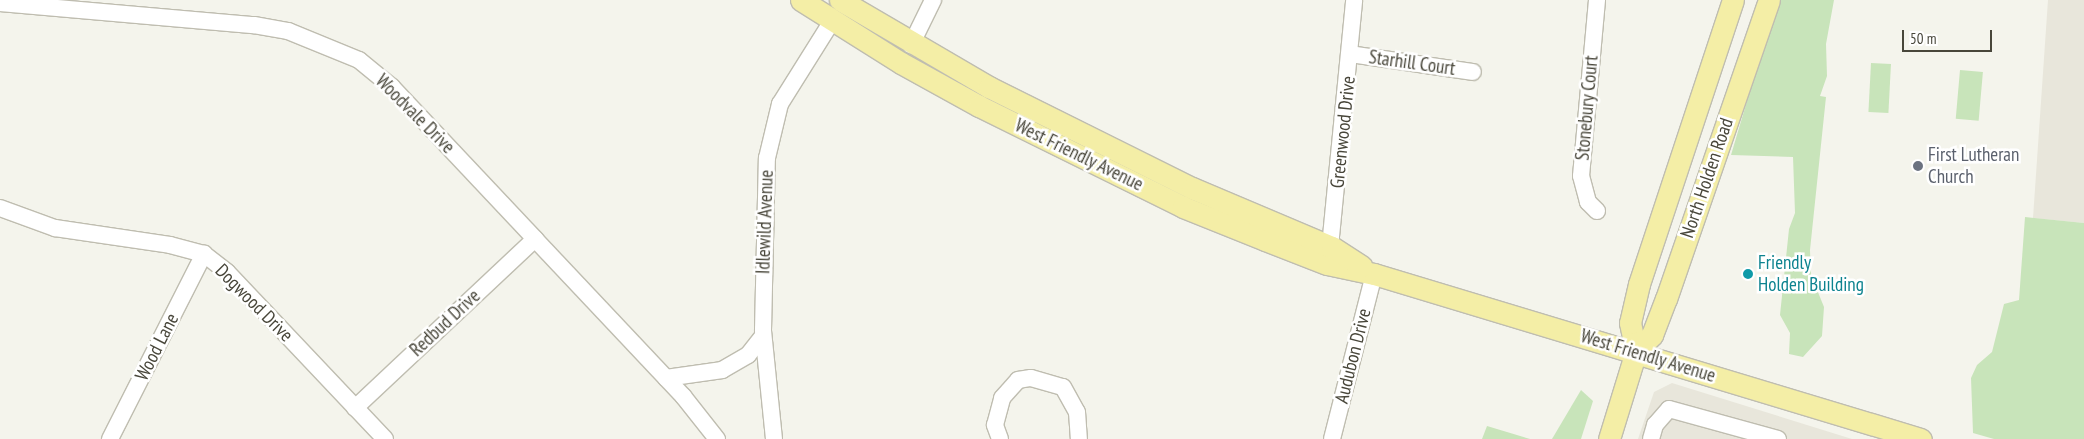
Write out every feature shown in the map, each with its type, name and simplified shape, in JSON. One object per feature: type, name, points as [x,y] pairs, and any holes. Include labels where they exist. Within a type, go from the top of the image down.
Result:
[{"type":"main road","name":"West Friendly Avenue","points":[[801,0],[979,106],[1182,207],[1329,256],[1374,274],[1921,439]]},
{"type":"main road","name":"West Friendly Avenue","points":[[840,0],[911,45],[1329,256]]},
{"type":"main road","name":"North Holden Road","points":[[1636,352],[1630,323],[1640,284],[1733,0]]},
{"type":"main road","name":"North Holden Road","points":[[1609,439],[1636,352],[1652,335],[1659,317],[1769,0]]},
{"type":"street","points":[[911,45],[933,0]]},
{"type":"street","name":"Greenwood Drive","points":[[1329,256],[1354,0]]},
{"type":"street","name":"Stonebury Court","points":[[1597,0],[1581,176],[1588,202],[1597,211]]},
{"type":"street","name":"Woodvale Drive","points":[[0,3],[131,6],[288,31],[359,60],[392,87],[666,378],[716,439]]},
{"type":"street","name":"Idlewild Avenue","points":[[774,439],[763,336],[767,158],[780,104],[832,20]]},
{"type":"street","name":"Starhill Court","points":[[1350,54],[1473,72]]},
{"type":"street","name":"Dogwood Drive","points":[[0,208],[56,228],[170,245],[204,254],[227,272],[385,439]]},
{"type":"street","name":"Redbud Drive","points":[[355,408],[535,239]]},
{"type":"street","name":"Wood Lane","points":[[110,439],[204,254]]},
{"type":"street","name":"Audubon Drive","points":[[1332,439],[1374,274]]},
{"type":"street","points":[[666,378],[722,370],[748,355],[763,336]]},
{"type":"street","points":[[1000,439],[995,425],[1002,398],[1018,380],[1031,378],[1063,387],[1077,412],[1079,439]]},
{"type":"street","points":[[1652,439],[1655,425],[1669,410],[1778,439]]},
{"type":"shaded area","points":[[2048,0],[2084,0],[2084,223],[2033,218]]},
{"type":"shaded area","points":[[1672,383],[1852,439],[1638,439],[1654,392]]},
{"type":"green space","points":[[1777,0],[1834,0],[1826,44],[1827,76],[1820,96],[1826,97],[1810,250],[1811,275],[1824,307],[1822,336],[1803,357],[1789,354],[1790,333],[1780,315],[1789,229],[1795,213],[1793,157],[1731,155]]},
{"type":"green space","points":[[1871,63],[1891,64],[1888,113],[1868,112]]},
{"type":"green space","points":[[1960,70],[1983,72],[1979,121],[1956,119]]},
{"type":"green space","points":[[2025,217],[2084,223],[2084,439],[1994,439],[1973,433],[1971,378],[1977,365],[1992,352],[2004,304],[2019,300]]},
{"type":"green space","points":[[1581,390],[1593,401],[1581,439],[1552,439]]},
{"type":"green space","points":[[1487,426],[1530,439],[1482,439]]},
{"type":"place","name":"First Lutheran Church","points":[[1918,166]]},
{"type":"place","name":"Friendly Holden Building","points":[[1748,274]]}]
